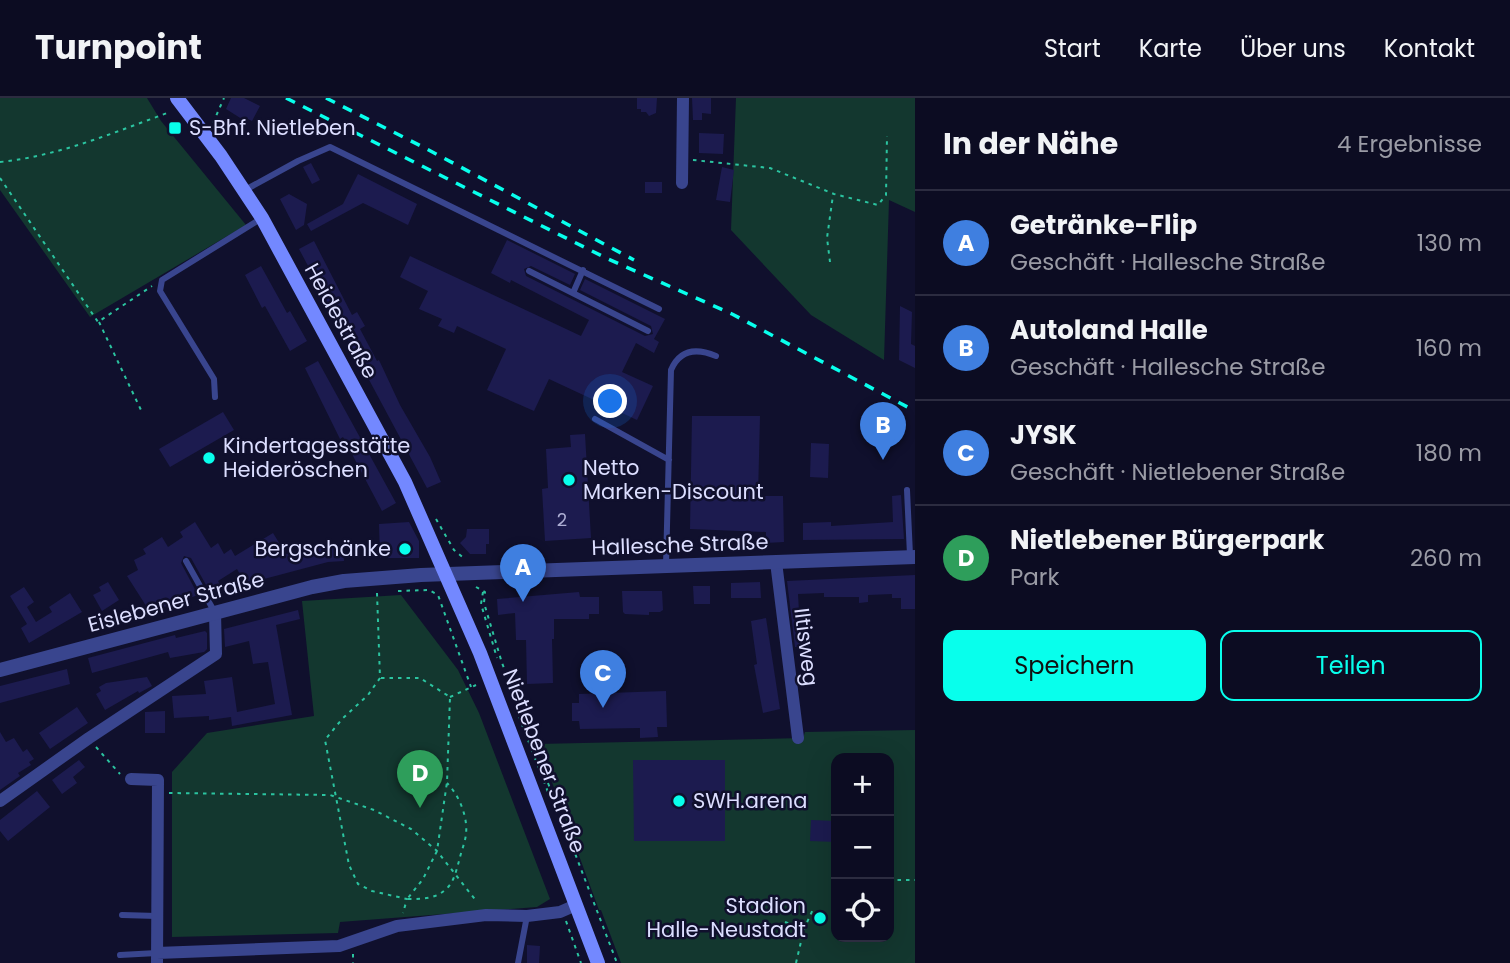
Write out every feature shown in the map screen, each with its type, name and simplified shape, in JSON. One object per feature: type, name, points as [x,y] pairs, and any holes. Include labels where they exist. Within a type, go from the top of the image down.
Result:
[{"type":"main road","name":"Heidestraße","points":[[181,102],[207,136],[261,218],[401,475],[447,576]]},
{"type":"main road","name":"Nietlebener Straße","points":[[447,576],[483,660],[598,963]]},
{"type":"street","points":[[682,98],[682,183]]},
{"type":"street","name":"Hallesche Straße","points":[[447,576],[913,557]]},
{"type":"street","name":"Iltisweg","points":[[776,562],[798,738]]},
{"type":"street","name":"Eislebener Straße","points":[[0,670],[312,587],[344,581],[447,576]]},
{"type":"street","points":[[0,801],[216,654],[215,613]]},
{"type":"street","points":[[131,779],[158,780],[157,958],[338,946],[397,926],[485,915],[527,916],[559,912],[576,905]]},
{"type":"lane","points":[[243,191],[330,147],[659,309]]},
{"type":"lane","points":[[215,397],[214,379],[160,291],[160,285],[162,280],[261,218]]},
{"type":"lane","points":[[529,271],[648,331]]},
{"type":"lane","points":[[573,293],[583,271]]},
{"type":"lane","points":[[666,567],[671,370],[681,354],[689,351],[706,352],[716,356]]},
{"type":"lane","points":[[595,419],[669,460]]},
{"type":"lane","points":[[907,490],[913,557]]},
{"type":"lane","points":[[186,561],[215,613]]},
{"type":"lane","points":[[122,915],[157,916]]},
{"type":"lane","points":[[518,963],[527,916]]},
{"type":"lane","points":[[120,955],[157,958]]},
{"type":"path","points":[[207,136],[224,98]]},
{"type":"path","points":[[0,162],[33,157],[91,141],[181,102]]},
{"type":"path","points":[[681,159],[770,168],[834,194],[878,205],[886,195],[887,136]]},
{"type":"path","points":[[0,178],[98,321],[141,410]]},
{"type":"path","points":[[830,262],[827,237],[834,194]]},
{"type":"path","points":[[98,321],[162,280]]},
{"type":"path","points":[[431,510],[458,555],[470,560]]},
{"type":"path","points":[[470,584],[483,591]]},
{"type":"path","points":[[422,590],[435,593],[440,600],[471,687],[450,697]]},
{"type":"path","points":[[483,591],[481,604],[498,665],[603,941]]},
{"type":"path","points":[[483,591],[502,663],[617,963]]},
{"type":"path","points":[[377,592],[380,678],[368,695],[342,719],[325,740],[349,865],[358,884],[372,891],[407,899],[428,898],[449,887],[466,833],[464,814],[454,790],[447,782]]},
{"type":"path","points":[[380,678],[420,678],[450,697]]},
{"type":"path","points":[[402,915],[407,899],[423,879],[437,851],[447,782],[450,697]]},
{"type":"path","points":[[89,738],[122,777],[131,779]]},
{"type":"path","points":[[158,793],[336,797],[392,818],[411,829],[437,851],[480,905]]},
{"type":"path","points":[[894,880],[915,880]]},
{"type":"path","points":[[796,963],[804,929],[814,907]]},
{"type":"path","points":[[559,912],[565,917],[581,963]]},
{"type":"path","points":[[785,922],[804,929]]},
{"type":"green space","points":[[0,98],[147,98],[161,121],[246,225],[90,317],[0,190]]},
{"type":"green space","points":[[736,98],[915,98],[915,212],[889,200],[884,360],[811,315],[731,230]]},
{"type":"green space","points":[[401,595],[458,670],[479,713],[550,899],[537,907],[340,922],[338,933],[172,937],[172,772],[207,733],[314,716],[302,601]]},
{"type":"green space","points":[[915,730],[915,963],[621,963],[538,744],[803,738],[805,732]]},
{"type":"building","points":[[231,98],[244,98],[260,106],[252,121],[246,118],[245,121],[226,109]]},
{"type":"building","points":[[637,98],[657,98],[656,113],[649,116],[637,109]]},
{"type":"building","points":[[692,98],[711,98],[711,114],[702,113],[702,120],[693,120]]},
{"type":"building","points":[[699,133],[724,134],[723,154],[699,153]]},
{"type":"building","points":[[311,163],[320,180],[312,184],[303,167]]},
{"type":"building","points":[[722,167],[734,170],[730,202],[716,200]]},
{"type":"building","points":[[358,174],[417,204],[408,225],[363,203],[311,231],[307,224],[343,204]]},
{"type":"building","points":[[645,182],[662,182],[662,193],[645,193]]},
{"type":"building","points":[[289,194],[307,204],[304,225],[296,230],[280,199]]},
{"type":"building","points":[[507,240],[575,274],[570,285],[531,266],[524,269],[526,276],[645,336],[653,334],[651,326],[580,290],[585,279],[665,319],[654,339],[659,342],[654,353],[636,343],[622,372],[653,386],[637,420],[549,379],[534,411],[487,390],[506,349],[457,326],[454,333],[438,326],[442,319],[419,309],[428,291],[400,277],[410,256],[581,336],[589,320],[511,280],[510,283],[491,273]]},
{"type":"building","points":[[314,241],[352,315],[357,312],[365,326],[360,329],[377,361],[379,360],[441,482],[427,488],[299,249]]},
{"type":"building","points":[[261,266],[287,313],[290,311],[307,341],[290,351],[265,306],[262,308],[245,275]]},
{"type":"building","points":[[900,306],[912,312],[911,344],[915,346],[915,368],[899,360]]},
{"type":"building","points":[[318,361],[396,503],[382,511],[343,437],[340,439],[305,368]]},
{"type":"building","points":[[223,412],[234,430],[170,467],[159,449]]},
{"type":"building","points":[[692,416],[760,416],[758,496],[783,496],[784,542],[766,543],[766,532],[690,529]]},
{"type":"building","name":"Netto Marken-Discount","points":[[585,434],[591,538],[545,541],[542,489],[548,488],[546,449],[571,447],[570,435]]},
{"type":"building","points":[[811,443],[829,444],[828,478],[810,477]]},
{"type":"building","points":[[901,495],[904,539],[803,540],[803,523],[831,522],[831,526],[893,522],[892,496]]},
{"type":"building","points":[[195,522],[211,548],[218,543],[224,554],[231,549],[235,556],[273,533],[286,554],[343,545],[344,561],[328,562],[264,579],[262,575],[246,585],[237,569],[218,581],[221,587],[210,592],[191,558],[184,556],[181,563],[198,595],[150,612],[127,576],[138,570],[134,560],[146,554],[143,549],[162,537],[168,547],[183,537],[180,532]]},
{"type":"building","points":[[409,522],[419,541],[419,558],[380,558],[379,524]]},
{"type":"building","points":[[467,529],[489,529],[486,554],[470,554],[460,543],[466,537]]},
{"type":"building","points":[[915,575],[915,609],[901,609],[901,598],[892,598],[892,594],[868,595],[868,602],[859,603],[859,597],[824,597],[824,593],[798,594],[801,647],[795,647],[787,581]]},
{"type":"building","points":[[108,582],[119,600],[102,611],[93,595],[101,591],[99,587]]},
{"type":"building","points":[[760,582],[761,598],[731,598],[731,583]]},
{"type":"building","points":[[693,586],[710,586],[710,604],[694,604]]},
{"type":"building","points":[[24,587],[34,602],[27,607],[36,622],[52,612],[49,607],[70,593],[82,612],[29,643],[21,628],[27,624],[10,596]]},
{"type":"building","points":[[622,591],[662,591],[663,610],[649,612],[649,615],[625,614]]},
{"type":"building","points":[[579,592],[580,597],[599,597],[599,614],[589,614],[589,619],[554,619],[553,683],[527,684],[526,640],[516,640],[515,613],[498,615],[497,599]]},
{"type":"building","points":[[298,610],[300,619],[276,625],[292,715],[232,726],[231,717],[209,720],[209,716],[174,718],[172,696],[206,694],[204,681],[232,677],[237,712],[275,704],[268,662],[253,664],[249,641],[225,647],[224,629]]},
{"type":"building","points":[[766,618],[780,709],[763,713],[754,665],[757,664],[751,621]]},
{"type":"building","points":[[205,631],[207,649],[204,652],[170,658],[168,652],[92,673],[88,658],[175,635],[176,638]]},
{"type":"building","points":[[67,669],[70,684],[0,703],[0,686]]},
{"type":"building","points":[[147,677],[152,686],[105,710],[96,694],[101,691],[99,687],[106,683]]},
{"type":"building","points":[[666,691],[667,727],[657,727],[658,737],[640,738],[640,728],[580,729],[579,721],[572,721],[572,703],[579,703],[579,694]]},
{"type":"building","points":[[77,707],[88,723],[50,749],[39,733]]},
{"type":"building","points":[[165,711],[165,733],[145,733],[145,712]]},
{"type":"building","points":[[0,732],[6,742],[14,738],[23,752],[27,749],[34,759],[29,762],[31,765],[18,773],[20,776],[0,790]]},
{"type":"building","points":[[79,760],[85,767],[73,777],[77,783],[62,794],[52,780]]},
{"type":"building","name":"SWH.arena","points":[[633,760],[725,760],[725,841],[634,841]]},
{"type":"building","points":[[37,791],[50,807],[8,841],[0,831],[0,820]]},
{"type":"building","points":[[811,820],[831,821],[831,842],[810,841]]},
{"type":"building","points":[[527,945],[540,946],[539,963],[527,963]]},
{"type":"railway","points":[[286,98],[606,258],[732,314],[915,411]]},
{"type":"railway","points":[[326,98],[634,260]]},
{"type":"place","name":"S-Bhf. Nietleben","points":[[175,128]]},
{"type":"place","name":"Kindertagesstätte Heideröschen","points":[[209,458]]},
{"type":"place","name":"Autoland Halle","points":[[883,460]]},
{"type":"place","name":"Netto Marken-Discount","points":[[569,480]]},
{"type":"place","name":"Bergschänke","points":[[405,549]]},
{"type":"place","name":"Getränke-Flip","points":[[523,602]]},
{"type":"place","name":"JYSK","points":[[603,708]]},
{"type":"place","name":"SWH.arena","points":[[679,801]]},
{"type":"place","name":"Nietlebener Bürgerpark","points":[[420,808]]},
{"type":"place","name":"Stadion Halle-Neustadt","points":[[820,918]]}]
